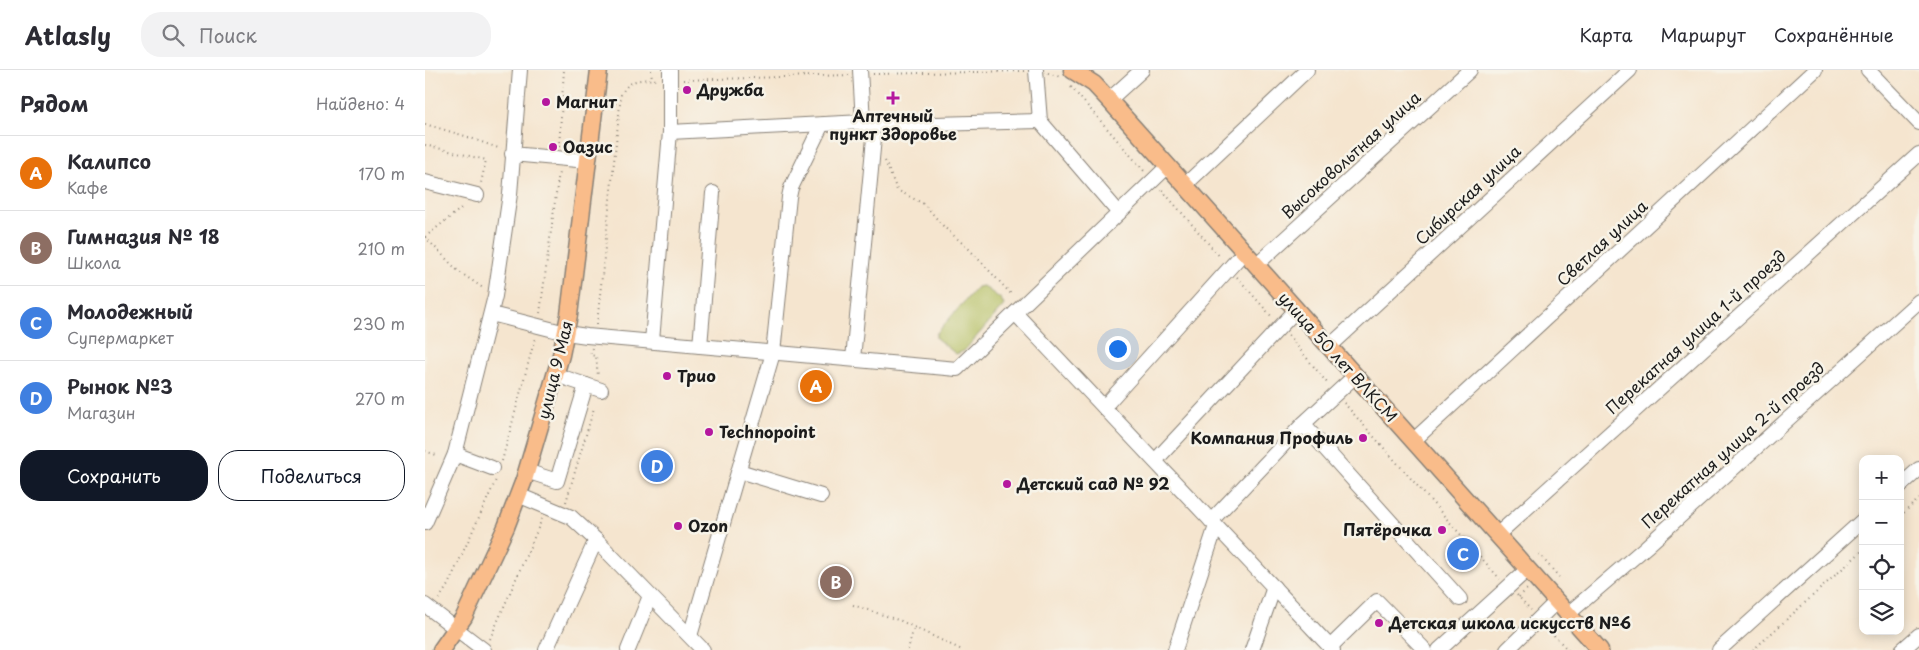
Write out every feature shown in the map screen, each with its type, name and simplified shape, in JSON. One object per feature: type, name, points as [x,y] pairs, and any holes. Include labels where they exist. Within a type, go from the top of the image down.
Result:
[{"type":"main road","name":"улица 9 Мая","points":[[441,650],[456,630],[475,596],[506,527],[518,496],[556,375],[566,333],[599,70]]},
{"type":"main road","name":"улица 50 лет ВЛКСМ","points":[[1072,70],[1094,84],[1109,100],[1601,650]]},
{"type":"street","points":[[425,524],[454,457],[495,296],[509,194],[521,70]]},
{"type":"street","points":[[652,341],[670,132],[670,70]]},
{"type":"street","points":[[853,359],[874,138],[864,124],[860,70]]},
{"type":"street","points":[[1036,70],[1040,121],[1119,213]]},
{"type":"street","points":[[1109,100],[1142,70]]},
{"type":"street","points":[[1185,185],[1307,70]]},
{"type":"street","name":"Высоковольтная улица","points":[[1256,265],[1470,70]]},
{"type":"street","name":"Сибирская улица","points":[[1329,347],[1630,70]]},
{"type":"street","name":"Светлая улица","points":[[1413,441],[1815,70]]},
{"type":"street","points":[[1868,70],[1919,123]]},
{"type":"street","points":[[670,132],[864,124],[1040,121]]},
{"type":"street","points":[[690,636],[773,353],[791,188],[821,126]]},
{"type":"street","points":[[512,154],[589,161]]},
{"type":"street","name":"Перекатная улица 1-й проезд","points":[[1497,535],[1919,154]]},
{"type":"street","points":[[491,314],[566,333],[957,369],[1168,166]]},
{"type":"street","points":[[425,182],[477,195]]},
{"type":"street","points":[[700,346],[713,193]]},
{"type":"street","points":[[1104,407],[1244,252]]},
{"type":"street","name":"Перекатная улица 2-й проезд","points":[[1568,614],[1919,301]]},
{"type":"street","points":[[1155,461],[1297,310]]},
{"type":"street","points":[[1015,313],[1331,649],[1377,601],[1425,650]]},
{"type":"street","points":[[556,375],[601,390]]},
{"type":"street","points":[[1175,650],[1213,523],[1303,424],[1355,376]]},
{"type":"street","points":[[526,471],[557,481],[586,385]]},
{"type":"street","points":[[1303,424],[1460,599]]},
{"type":"street","points":[[454,457],[497,470]]},
{"type":"street","points":[[1904,482],[1919,469]]},
{"type":"street","points":[[739,471],[821,496]]},
{"type":"street","points":[[518,496],[548,506],[571,517],[596,540],[703,650]]},
{"type":"street","points":[[1719,650],[1859,524]]},
{"type":"street","points":[[546,650],[596,540]]},
{"type":"street","points":[[1439,650],[1528,569]]},
{"type":"street","points":[[1252,650],[1274,587]]},
{"type":"street","points":[[627,650],[650,596]]},
{"type":"street","points":[[1507,650],[1557,601]]},
{"type":"street","points":[[428,608],[456,630],[486,646]]},
{"type":"street","points":[[1902,650],[1919,635]]},
{"type":"path","points":[[428,608],[448,585],[497,470],[538,326],[560,159],[564,70]]},
{"type":"path","points":[[651,70],[652,79]]},
{"type":"path","points":[[425,124],[492,144],[512,154]]},
{"type":"path","points":[[425,145],[486,160],[477,195],[425,237],[458,271],[495,296]]},
{"type":"path","points":[[885,160],[897,190],[923,204],[969,250],[1012,295],[1016,304],[1015,313]]},
{"type":"path","points":[[1336,394],[1507,587]]},
{"type":"path","points":[[425,451],[454,457]]},
{"type":"path","points":[[567,490],[572,492]]},
{"type":"path","points":[[1904,512],[1919,499]]},
{"type":"path","points":[[486,646],[548,506]]},
{"type":"path","points":[[1539,554],[1559,577]]},
{"type":"path","points":[[1753,650],[1859,554]]},
{"type":"path","points":[[853,605],[914,626],[962,650]]},
{"type":"path","points":[[907,650],[914,626]]},
{"type":"green space","points":[[983,286],[1001,299],[1004,305],[964,351],[956,354],[936,338],[936,334],[977,287]]},
{"type":"place","name":"Дружба","points":[[687,90]]},
{"type":"place","name":"Аптечный пункт Здоровье","points":[[893,98]]},
{"type":"place","name":"Магнит","points":[[546,102]]},
{"type":"place","name":"Оазис","points":[[553,147]]},
{"type":"place","name":"Трио","points":[[667,376]]},
{"type":"place","name":"Калипсо","points":[[816,386]]},
{"type":"place","name":"Technopoint","points":[[709,432]]},
{"type":"place","name":"Компания Профиль","points":[[1363,438]]},
{"type":"place","name":"Рынок №3","points":[[657,466]]},
{"type":"place","name":"Детский сад № 92","points":[[1007,484]]},
{"type":"place","name":"Ozon","points":[[678,526]]},
{"type":"place","name":"Пятёрочка","points":[[1442,530]]},
{"type":"place","name":"Молодежный","points":[[1463,554]]},
{"type":"place","name":"Гимназия № 18","points":[[836,582]]},
{"type":"place","name":"Детская школа искусств №6","points":[[1379,623]]}]
